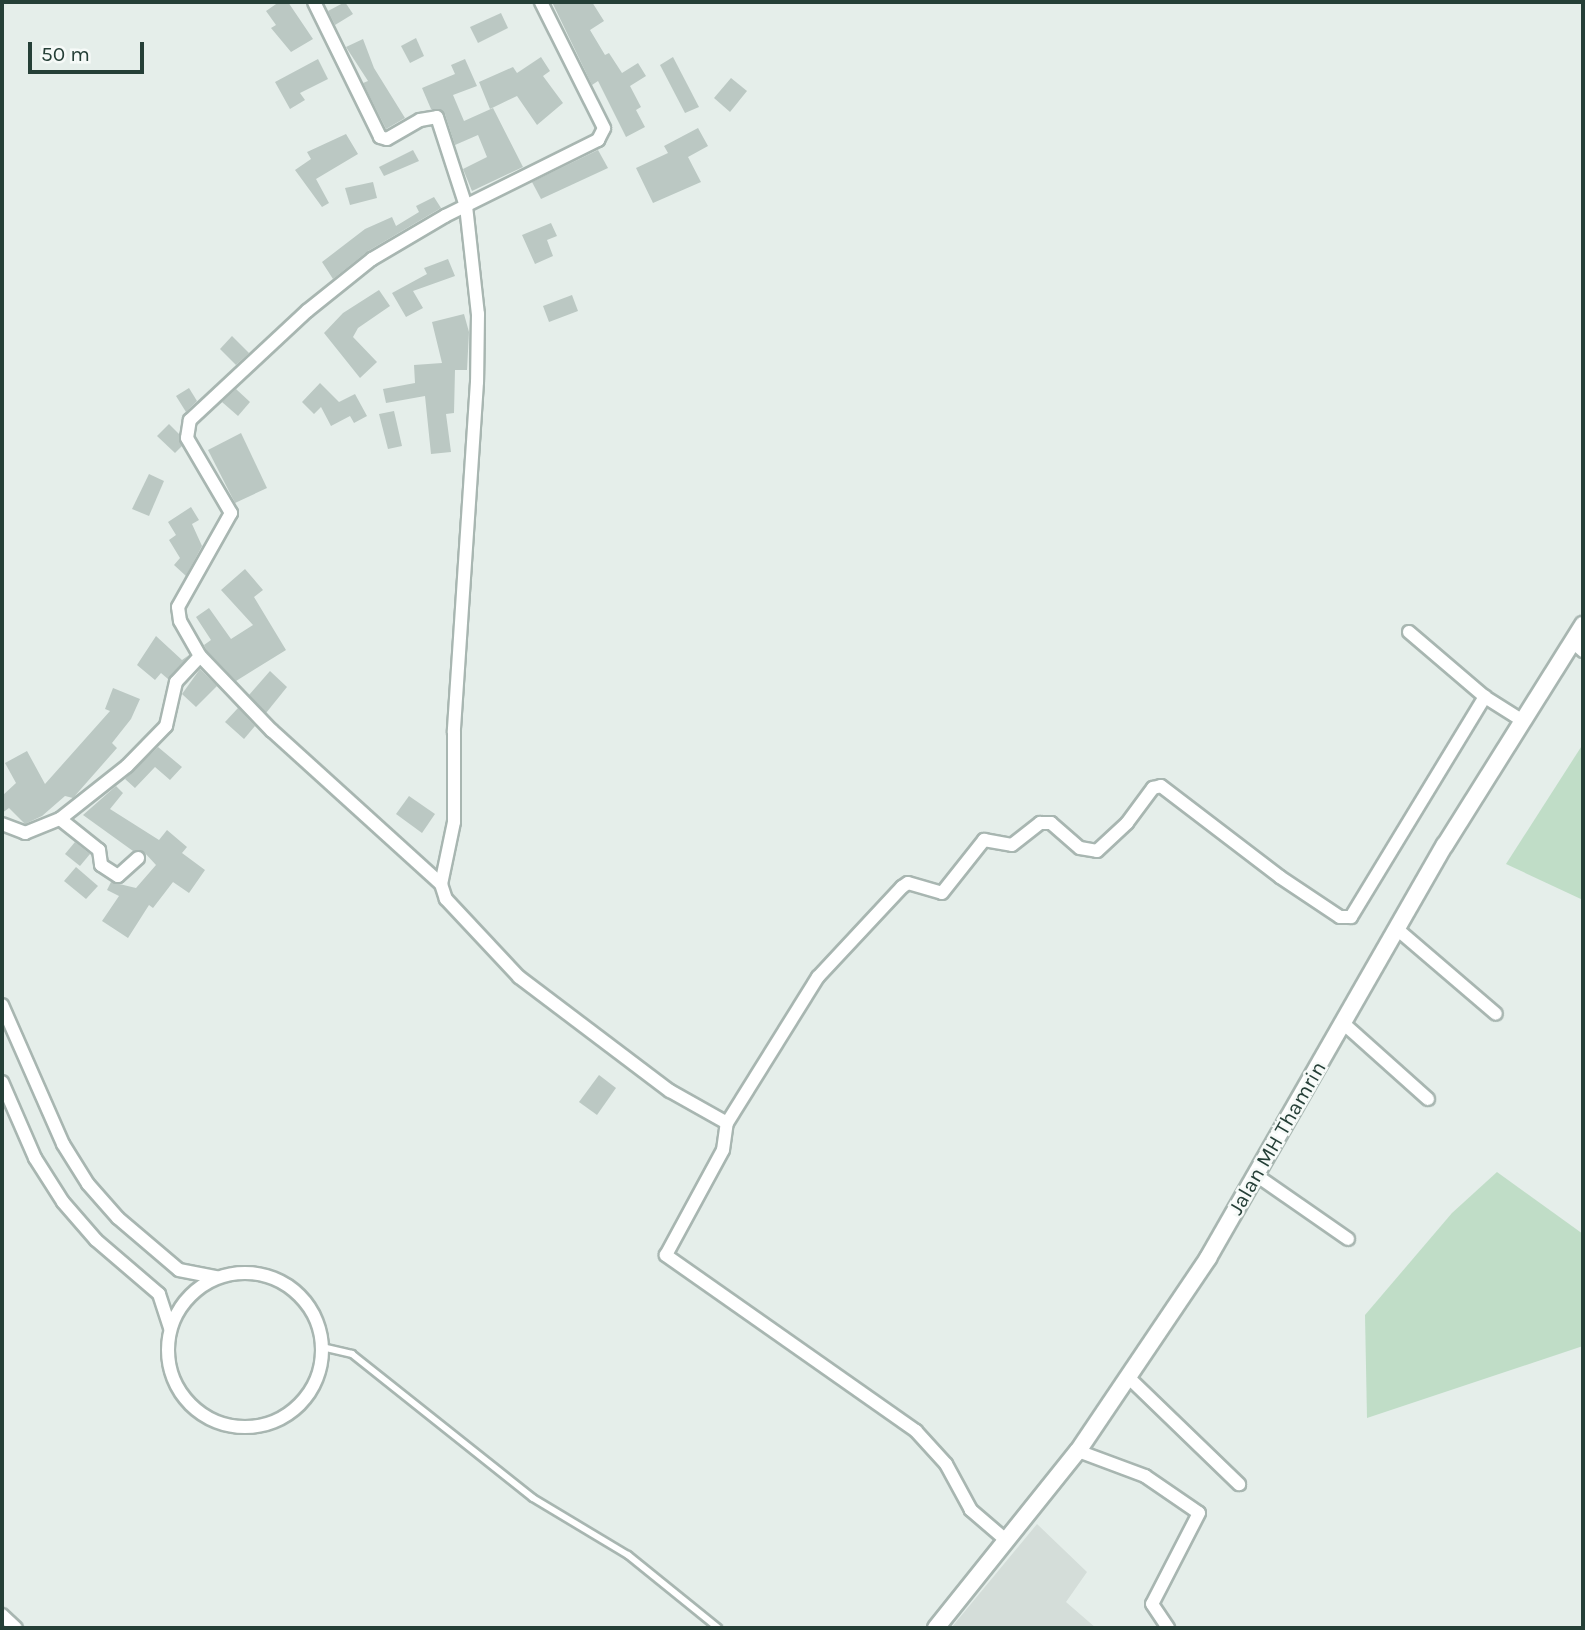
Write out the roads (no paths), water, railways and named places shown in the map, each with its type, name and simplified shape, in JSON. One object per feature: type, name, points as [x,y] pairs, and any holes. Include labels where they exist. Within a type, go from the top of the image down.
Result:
[{"type":"street","points":[[314,2],[380,137],[387,139],[420,120],[437,117],[466,206],[478,314],[477,382],[454,733],[454,822],[441,884]]},
{"type":"street","points":[[541,2],[603,134],[372,259],[307,312],[190,420],[187,438],[192,452],[231,513],[178,607],[180,621],[200,656],[272,731],[441,884],[453,911],[519,977],[670,1091],[727,1123]]},
{"type":"street","name":"Jalan MH Thamrin","points":[[936,1628],[1079,1451],[1208,1258],[1397,929],[1523,721],[1578,646],[1583,625]]},
{"type":"street","points":[[1409,632],[1485,697],[1523,721]]},
{"type":"street","points":[[2,824],[25,833],[60,819],[127,766],[166,726],[176,682],[200,656]]},
{"type":"street","points":[[1007,1541],[971,1510],[946,1464],[916,1431],[666,1255],[723,1150],[727,1123],[818,977],[902,887],[908,883],[942,893],[984,841],[1012,845],[1040,823],[1051,823],[1080,848],[1097,851],[1127,823],[1153,788],[1161,786],[1280,877],[1340,917],[1351,917],[1485,697]]},
{"type":"street","points":[[60,819],[99,850],[101,865],[118,876],[138,858]]},
{"type":"street","points":[[1397,929],[1496,1014]]},
{"type":"street","points":[[2,1005],[63,1144],[88,1184],[118,1218],[179,1270],[216,1277],[240,1272],[264,1275],[292,1289],[313,1312],[323,1347],[318,1375],[309,1392],[282,1418],[253,1427],[223,1425],[196,1411],[176,1387],[167,1358],[170,1328],[187,1297],[216,1277]]},
{"type":"street","points":[[1343,1023],[1428,1099]]},
{"type":"street","points":[[2,1082],[35,1158],[63,1202],[96,1240],[159,1294],[170,1328]]},
{"type":"street","points":[[1256,1175],[1348,1239]]},
{"type":"street","points":[[1127,1376],[1239,1484]]},
{"type":"street","points":[[1079,1451],[1145,1476],[1199,1513],[1152,1604],[1168,1628]]},
{"type":"street","points":[[2,1615],[16,1628]]},
{"type":"lane","points":[[323,1347],[352,1354],[533,1498],[628,1555],[718,1628]]}]
